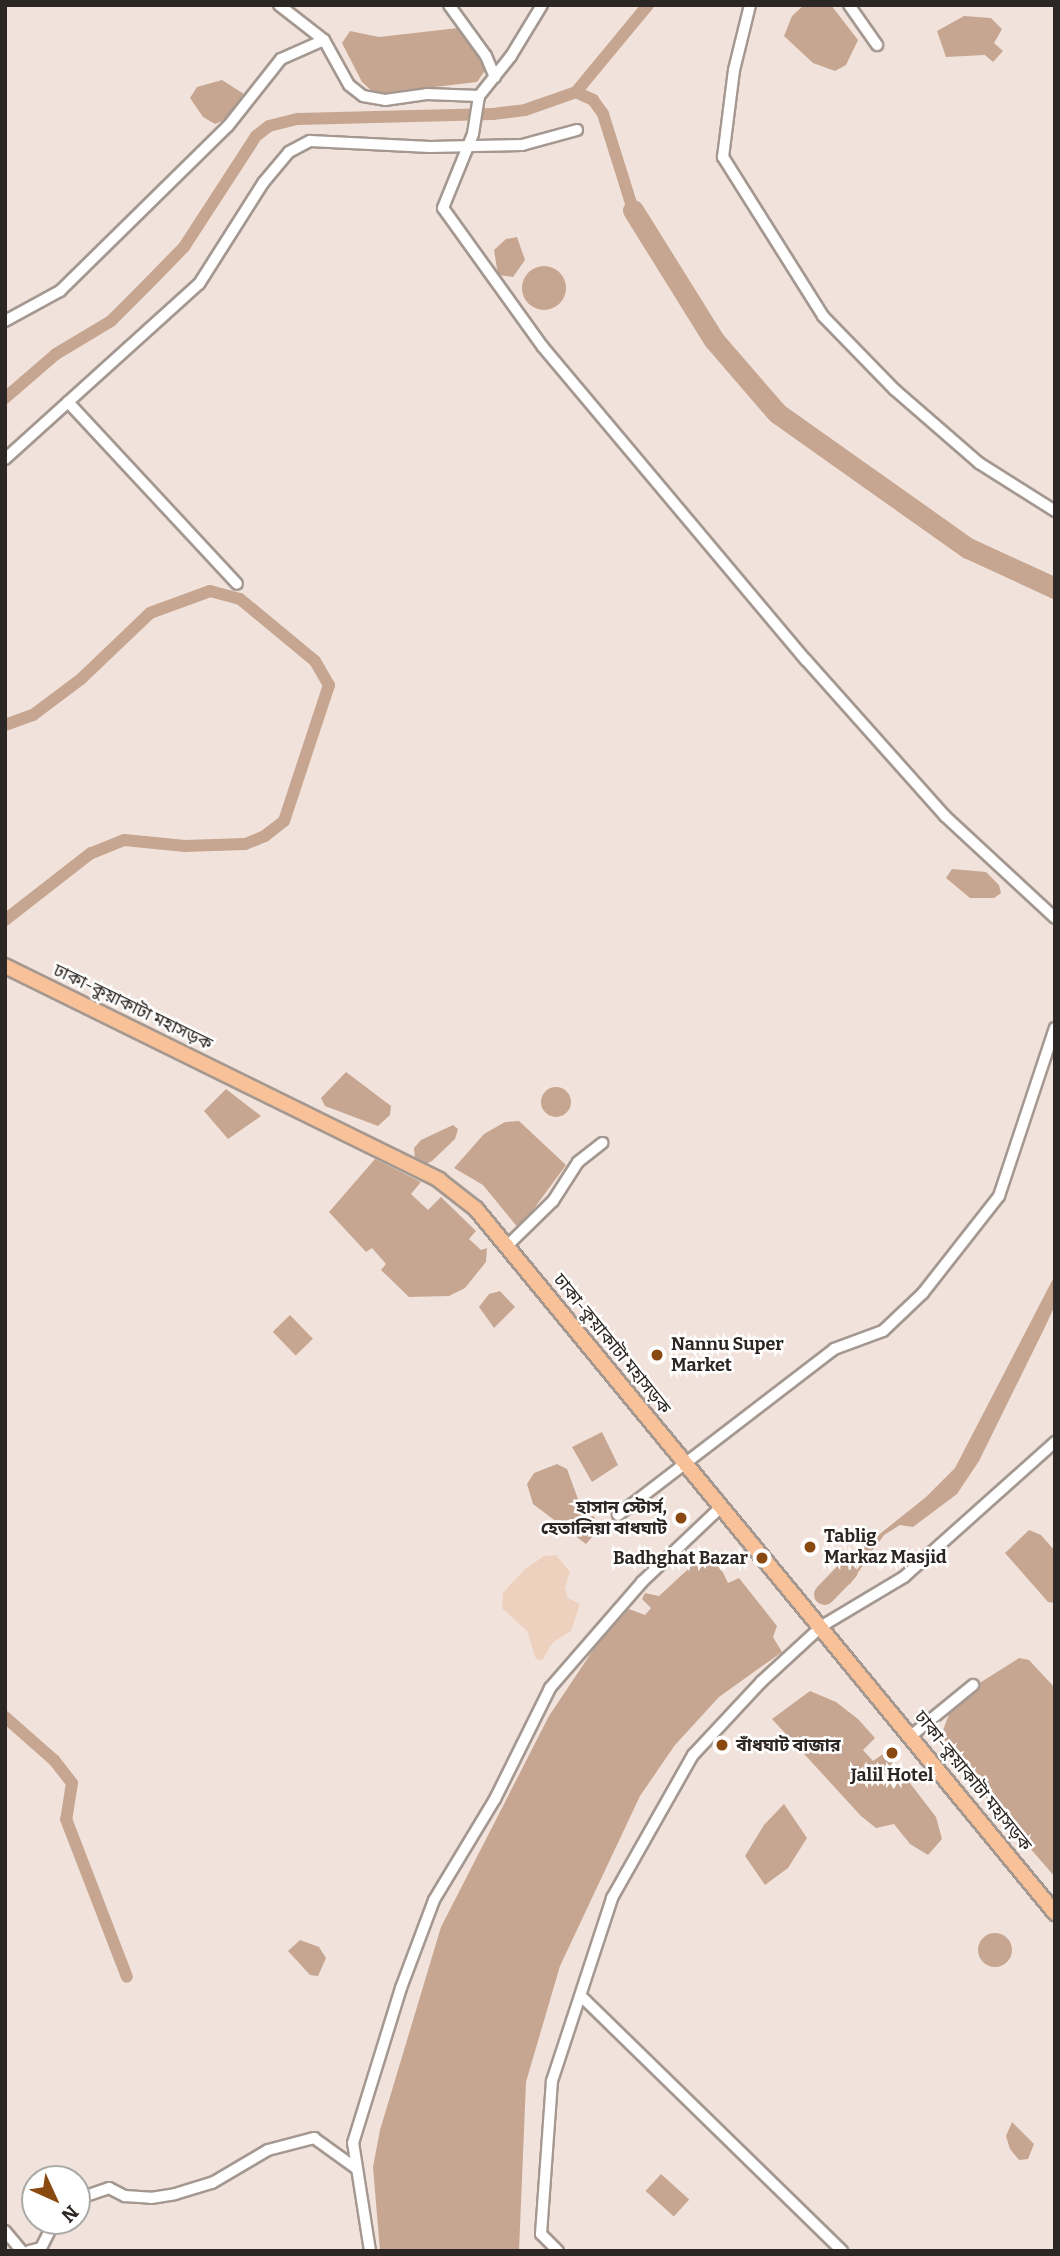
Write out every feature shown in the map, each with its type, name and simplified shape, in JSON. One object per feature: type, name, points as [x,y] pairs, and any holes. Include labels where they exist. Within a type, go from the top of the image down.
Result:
[{"type":"main road","name":"ঢাকা-কুয়াকাটা মহাসড়ক","points":[[5,966],[439,1180],[475,1209],[508,1245],[685,1467],[912,1735],[1055,1913]]},
{"type":"street","points":[[279,5],[324,40],[349,85],[363,96],[385,100],[479,96]]},
{"type":"street","points":[[449,5],[486,56],[495,77]]},
{"type":"street","points":[[542,5],[495,77],[479,96],[470,138],[443,208],[543,347],[898,765],[1005,875],[1055,918]]},
{"type":"street","points":[[750,5],[734,70],[723,157],[823,316],[895,390],[979,463],[1055,511]]},
{"type":"street","points":[[849,5],[877,45]]},
{"type":"street","points":[[5,321],[60,291],[228,125],[281,59],[324,40]]},
{"type":"street","points":[[5,459],[199,284],[263,183],[289,152],[310,141],[430,147],[470,138],[522,145],[577,130]]},
{"type":"street","points":[[68,402],[237,584]]},
{"type":"street","points":[[618,1515],[685,1467],[834,1349],[883,1331],[923,1293],[999,1196],[1055,1028]]},
{"type":"street","points":[[508,1245],[553,1201],[578,1162],[602,1143]]},
{"type":"street","points":[[558,2251],[541,2234],[552,2081],[583,1998],[623,1874],[693,1755],[761,1682],[822,1626],[904,1577],[1055,1442]]},
{"type":"street","points":[[370,2251],[353,2143],[401,1988],[434,1900],[505,1780],[550,1688],[642,1582],[720,1508]]},
{"type":"street","points":[[912,1735],[973,1685]]},
{"type":"street","points":[[583,1998],[842,2251]]},
{"type":"street","points":[[91,2194],[109,2188],[125,2196],[151,2199],[175,2194],[212,2183],[268,2150],[314,2138],[357,2169]]},
{"type":"street","points":[[5,2231],[22,2251]]},
{"type":"street","points":[[29,2251],[41,2248],[48,2235]]},
{"type":"shaded area","points":[[804,5],[831,5],[858,40],[846,65],[835,71],[813,63],[784,36],[792,16]]},
{"type":"shaded area","points":[[964,16],[991,18],[1002,29],[994,43],[1003,51],[993,62],[985,55],[946,57],[937,31]]},
{"type":"shaded area","points":[[458,28],[487,68],[477,82],[375,94],[362,82],[342,43],[350,31],[379,37]]},
{"type":"shaded area","points":[[222,80],[244,94],[227,119],[215,124],[203,117],[190,98],[197,87]]},
{"type":"shaded area","points":[[517,237],[525,260],[513,277],[498,275],[494,250],[506,239]]},
{"type":"shaded area","points":[[544,266],[553,267],[560,272],[565,279],[565,297],[560,304],[553,309],[544,310],[535,309],[528,304],[523,297],[522,288],[523,279],[528,272],[535,267]]},
{"type":"shaded area","points":[[952,869],[986,872],[999,885],[1001,893],[994,898],[970,898],[946,878]]},
{"type":"shaded area","points":[[346,1072],[391,1106],[390,1115],[378,1126],[325,1106],[321,1098]]},
{"type":"shaded area","points":[[556,1087],[567,1091],[571,1102],[567,1113],[556,1117],[545,1113],[541,1102],[545,1091]]},
{"type":"shaded area","points":[[226,1089],[261,1116],[228,1139],[204,1111]]},
{"type":"shaded area","points":[[519,1121],[566,1165],[519,1229],[483,1185],[454,1168],[484,1134],[505,1122]]},
{"type":"shaded area","points":[[453,1125],[458,1129],[455,1139],[432,1161],[426,1164],[415,1159],[414,1148],[421,1140]]},
{"type":"shaded area","points":[[375,1159],[421,1182],[411,1194],[428,1210],[441,1197],[476,1231],[469,1239],[481,1250],[487,1248],[486,1262],[465,1288],[449,1296],[409,1297],[381,1270],[386,1264],[372,1248],[366,1252],[329,1212]]},
{"type":"shaded area","points":[[1055,1275],[1055,1305],[979,1461],[957,1494],[913,1527],[900,1525],[884,1535],[850,1584],[829,1591],[826,1587],[846,1561],[926,1497],[955,1468]]},
{"type":"shaded area","points":[[500,1291],[515,1307],[494,1328],[479,1307],[489,1294]]},
{"type":"shaded area","points":[[290,1315],[313,1339],[296,1355],[273,1332]]},
{"type":"shaded area","points":[[602,1432],[618,1465],[592,1482],[572,1447]]},
{"type":"shaded area","points":[[557,1464],[567,1469],[585,1518],[594,1516],[598,1530],[586,1544],[533,1504],[527,1484],[534,1473]]},
{"type":"shaded area","points":[[1029,1530],[1041,1535],[1055,1551],[1055,1603],[1048,1602],[1005,1553]]},
{"type":"shaded area","points":[[556,1555],[570,1572],[565,1588],[568,1598],[580,1604],[571,1631],[553,1642],[542,1660],[536,1659],[527,1631],[502,1608],[503,1593],[524,1570],[544,1556]]},
{"type":"shaded area","points":[[698,1560],[709,1565],[717,1560],[728,1583],[739,1578],[777,1626],[773,1637],[782,1652],[719,1697],[675,1745],[640,1796],[560,1966],[526,2082],[519,2251],[380,2251],[373,2167],[380,2130],[441,1927],[549,1716],[599,1641],[629,1609],[645,1615],[651,1608],[642,1599],[645,1593],[659,1596]]},
{"type":"shaded area","points":[[1019,1658],[1029,1660],[1055,1688],[1055,1877],[952,1758],[942,1733],[951,1709],[978,1684]]},
{"type":"shaded area","points":[[810,1691],[836,1702],[858,1719],[875,1738],[863,1750],[873,1761],[886,1752],[936,1817],[942,1839],[928,1855],[910,1844],[894,1824],[876,1828],[861,1816],[772,1719]]},
{"type":"shaded area","points":[[784,1804],[807,1838],[788,1868],[765,1885],[745,1856],[764,1825]]},
{"type":"shaded area","points":[[995,1933],[1007,1938],[1012,1950],[1007,1962],[995,1967],[983,1962],[978,1950],[983,1938]]},
{"type":"shaded area","points":[[300,1940],[319,1947],[326,1958],[318,1976],[310,1975],[288,1951]]},
{"type":"shaded area","points":[[1012,2122],[1034,2144],[1028,2159],[1019,2160],[1010,2149],[1006,2136]]},
{"type":"shaded area","points":[[661,2174],[689,2199],[674,2217],[646,2191]]},
{"type":"waterway","points":[[576,92],[648,5]]},
{"type":"waterway","points":[[5,398],[56,354],[111,321],[184,247],[256,136],[269,126],[298,119],[493,114],[525,110],[576,92],[593,100],[603,114],[633,210]]},
{"type":"waterway","points":[[633,210],[714,340],[777,413],[968,548],[1055,588]]},
{"type":"waterway","points":[[5,725],[33,715],[81,679],[150,613],[210,591],[240,599],[315,661],[329,685],[284,821],[265,836],[245,844],[185,846],[124,840],[91,853],[5,920]]},
{"type":"waterway","points":[[824,1594],[847,1570]]},
{"type":"waterway","points":[[5,1717],[54,1760],[72,1783],[66,1819],[127,1977]]},
{"type":"place","name":"Nannu Super Market","points":[[657,1355]]},
{"type":"place","name":"হাসান স্টোর্স, হেতালিয়া বাধঘাট","points":[[681,1518]]},
{"type":"place","name":"Tablig Markaz Masjid","points":[[810,1547]]},
{"type":"place","name":"Badhghat Bazar","points":[[762,1558]]},
{"type":"place","name":"বাঁধঘাট বাজার","points":[[722,1745]]},
{"type":"place","name":"Jalil Hotel","points":[[892,1753]]}]
